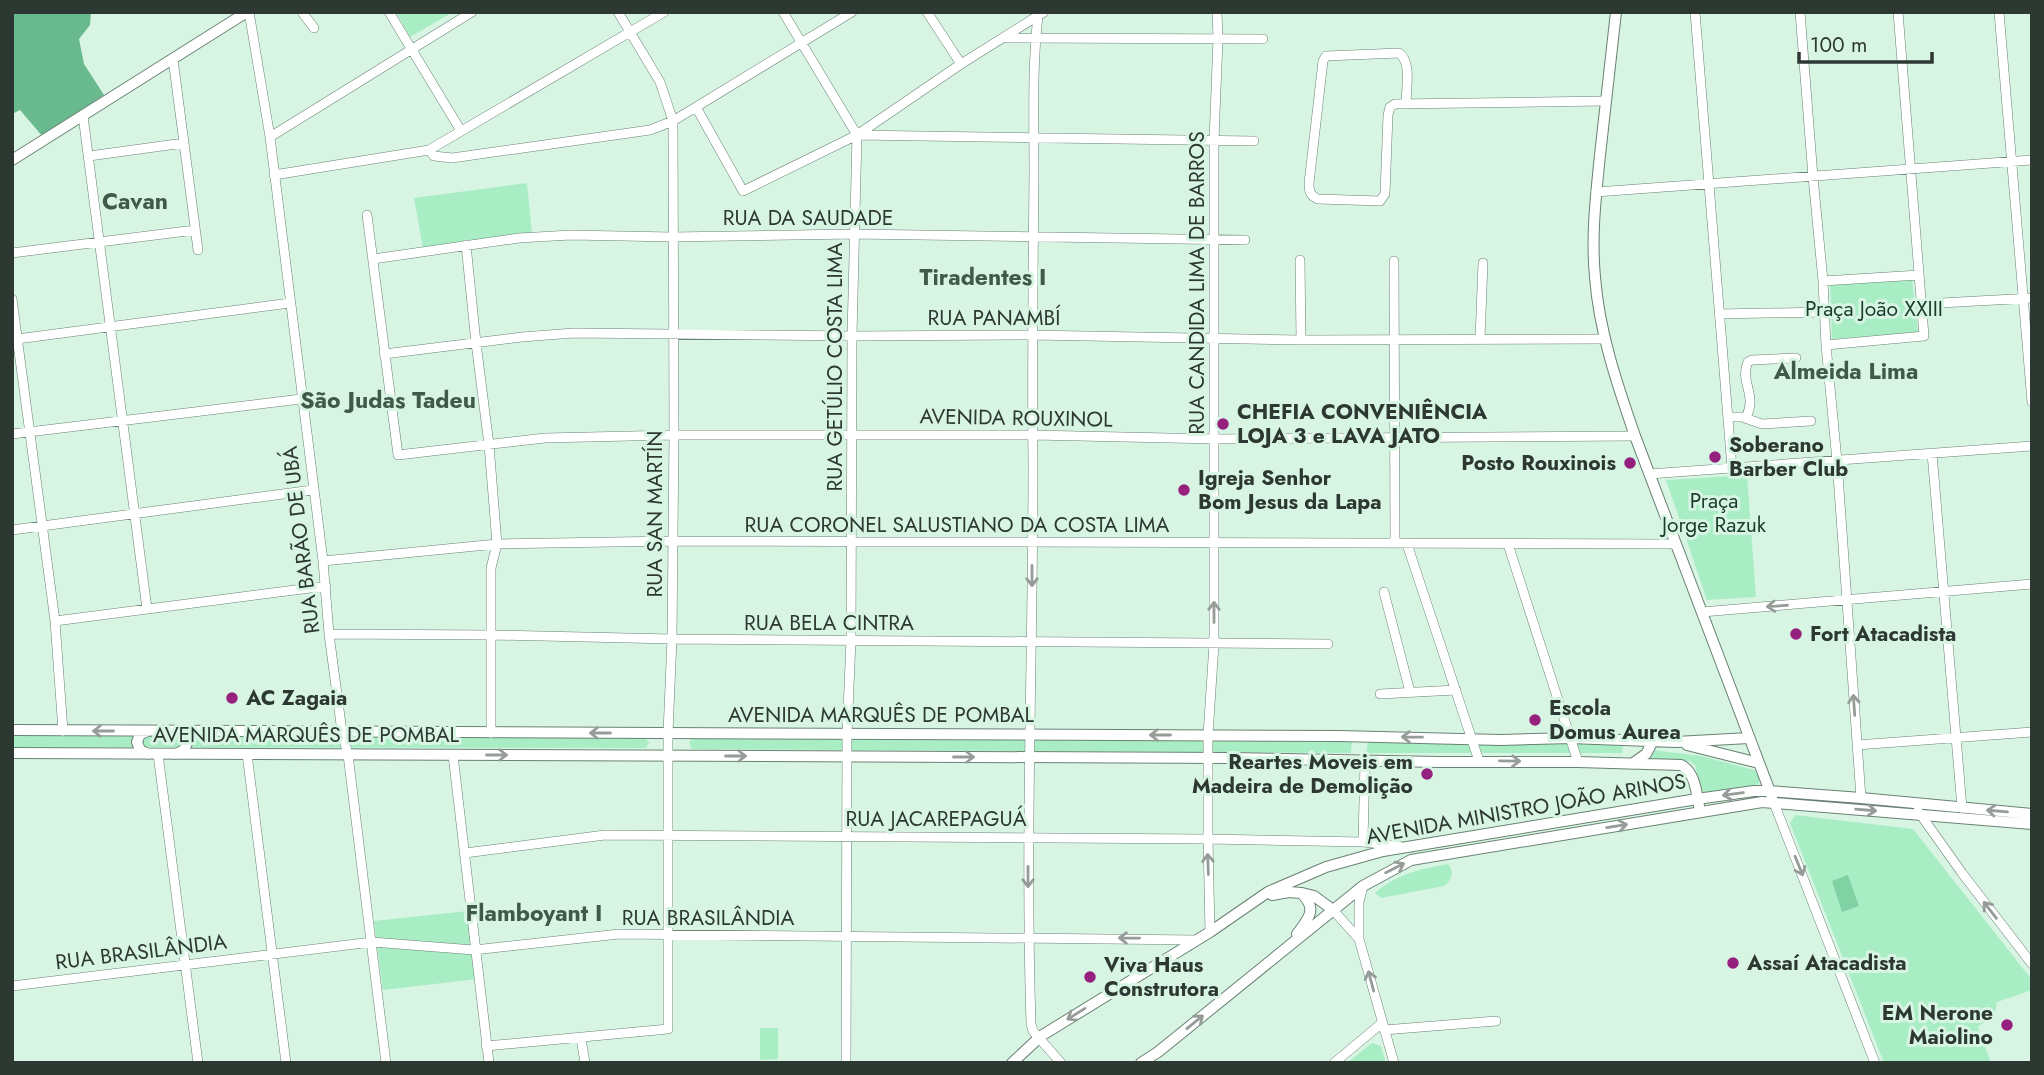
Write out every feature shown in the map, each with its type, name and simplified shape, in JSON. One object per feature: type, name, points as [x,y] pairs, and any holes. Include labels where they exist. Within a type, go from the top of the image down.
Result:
[{"type":"main road","points":[[12,160],[248,12]]},
{"type":"main road","points":[[1618,12],[1605,101],[1593,240],[1595,279],[1605,339],[1635,436],[1774,803]]},
{"type":"main road","name":"AVENIDA MARQUÊS DE POMBAL","points":[[12,730],[1208,735],[1570,738],[1676,742],[1749,738]]},
{"type":"main road","points":[[148,731],[140,734],[137,742],[140,750],[153,754]]},
{"type":"main road","points":[[176,731],[184,734],[187,743],[184,750],[176,754]]},
{"type":"main road","points":[[333,755],[337,732]]},
{"type":"main road","points":[[367,732],[365,740],[368,755]]},
{"type":"main road","points":[[656,733],[656,756]]},
{"type":"main road","points":[[688,756],[686,742],[690,733]]},
{"type":"main road","points":[[834,757],[837,748],[835,734]]},
{"type":"main road","points":[[868,734],[866,743],[870,757]]},
{"type":"main road","points":[[1023,735],[1023,757]]},
{"type":"main road","points":[[1051,735],[1049,743],[1052,758]]},
{"type":"main road","points":[[1195,758],[1198,749],[1196,736]]},
{"type":"main road","points":[[1231,736],[1228,744],[1231,758]]},
{"type":"main road","points":[[1632,764],[1646,754],[1653,741]]},
{"type":"main road","points":[[1676,742],[1759,763]]},
{"type":"main road","name":"AVENIDA MARQUÊS DE POMBAL","points":[[12,753],[1578,762],[1685,767],[1689,769],[1692,777],[1700,812]]},
{"type":"main road","name":"AVENIDA MINISTRO JOÃO ARINOS","points":[[1012,1063],[1039,1038],[1210,932],[1268,892],[1326,867],[1383,851],[1697,799],[1769,791],[2032,814]]},
{"type":"main road","name":"AVENIDA MINISTRO JOÃO ARINOS","points":[[1141,1063],[1363,886],[1411,860],[1762,802],[2032,824]]},
{"type":"main road","points":[[1244,908],[1269,895],[1289,892],[1314,896],[1333,910]]},
{"type":"main road","points":[[1287,947],[1311,913],[1309,903],[1301,893]]},
{"type":"street","name":"RUA BARÃO DE UBÁ","points":[[248,12],[270,137],[326,586],[337,732],[348,755],[386,1063]]},
{"type":"street","points":[[302,12],[314,28]]},
{"type":"street","points":[[389,12],[461,131]]},
{"type":"street","points":[[270,137],[472,12]]},
{"type":"street","name":"RUA SAN MARTÍN","points":[[581,1038],[668,1029],[668,733],[672,639],[674,435],[673,121],[660,82],[618,12]]},
{"type":"street","points":[[274,175],[429,150],[664,12]]},
{"type":"street","points":[[783,12],[857,135]]},
{"type":"street","points":[[429,150],[434,156],[452,158],[650,130],[673,121],[852,12]]},
{"type":"street","points":[[927,12],[961,64]]},
{"type":"street","name":"RUA CANDIDA LIMA DE BARROS","points":[[1210,932],[1208,735],[1214,644],[1213,338],[1217,12]]},
{"type":"street","points":[[1695,12],[1732,468]]},
{"type":"street","points":[[1800,12],[1837,461],[1860,798]]},
{"type":"street","points":[[1826,345],[1924,337],[1898,12]]},
{"type":"street","points":[[2000,12],[2011,162],[2028,299],[2032,402]]},
{"type":"street","points":[[696,107],[743,191],[857,135],[961,64],[1041,14]]},
{"type":"street","points":[[1023,735],[1032,642],[1035,38],[1041,14]]},
{"type":"street","points":[[1004,37],[1263,39]]},
{"type":"street","points":[[1406,104],[1407,64],[1399,53],[1326,56],[1323,61],[1308,183],[1312,197],[1318,200],[1380,201],[1385,194],[1388,115],[1390,107],[1395,104],[1406,104],[1605,101]]},
{"type":"street","points":[[173,59],[198,250]]},
{"type":"street","points":[[83,116],[147,609]]},
{"type":"street","points":[[857,135],[1254,141]]},
{"type":"street","name":"RUA GETÚLIO COSTA LIMA","points":[[846,1063],[847,734],[851,640],[852,336],[857,135]]},
{"type":"street","points":[[89,156],[184,143]]},
{"type":"street","points":[[1596,192],[2032,160]]},
{"type":"street","points":[[367,215],[384,354]]},
{"type":"street","points":[[12,253],[195,230]]},
{"type":"street","name":"RUA DA SAUDADE","points":[[373,259],[545,236],[854,234],[1245,240]]},
{"type":"street","points":[[466,245],[489,445],[497,544],[491,568],[491,733]]},
{"type":"street","points":[[1300,260],[1301,340]]},
{"type":"street","points":[[1394,261],[1395,544]]},
{"type":"street","points":[[1480,339],[1483,263]]},
{"type":"street","points":[[1823,281],[1919,275]]},
{"type":"street","points":[[12,299],[55,621],[63,731]]},
{"type":"street","points":[[1922,304],[2028,299]]},
{"type":"street","points":[[18,339],[290,303]]},
{"type":"street","points":[[1719,314],[1824,312]]},
{"type":"street","name":"RUA PANAMBÍ","points":[[384,354],[574,333],[1033,335],[1301,340],[1605,339]]},
{"type":"street","name":"AVENIDA ROUXINOL","points":[[384,354],[398,455],[544,438],[674,435],[851,433],[1215,439],[1635,436]]},
{"type":"street","points":[[1746,417],[1751,405],[1745,373],[1748,362],[1796,358]]},
{"type":"street","points":[[12,435],[301,399]]},
{"type":"street","points":[[1728,417],[1746,417],[1762,424],[1811,421]]},
{"type":"street","points":[[1649,474],[2032,446]]},
{"type":"street","points":[[1932,453],[1962,808]]},
{"type":"street","points":[[12,530],[313,490]]},
{"type":"street","name":"RUA CORONEL SALUSTIANO DA COSTA LIMA","points":[[323,561],[497,544],[673,541],[1676,544]]},
{"type":"street","points":[[1407,544],[1479,761]]},
{"type":"street","points":[[1508,544],[1578,762]]},
{"type":"street","points":[[1702,612],[2032,584]]},
{"type":"street","points":[[55,621],[326,586]]},
{"type":"street","points":[[1384,592],[1410,692]]},
{"type":"street","name":"RUA BELA CINTRA","points":[[329,634],[1328,644]]},
{"type":"street","points":[[1380,694],[1456,691]]},
{"type":"street","points":[[1857,745],[2032,732]]},
{"type":"street","points":[[153,754],[198,1063]]},
{"type":"street","points":[[247,754],[286,1063]]},
{"type":"street","points":[[453,755],[489,1063]]},
{"type":"street","points":[[1023,757],[1028,838],[1031,1024],[1039,1038],[1061,1063]]},
{"type":"street","points":[[1363,842],[1365,761]]},
{"type":"street","points":[[1912,802],[2031,963]]},
{"type":"street","points":[[1774,803],[1875,1063]]},
{"type":"street","name":"RUA JACAREPAGUÁ","points":[[465,853],[605,835],[1208,839],[1363,842],[1408,846]]},
{"type":"street","points":[[1363,886],[1359,902],[1359,939],[1394,1063]]},
{"type":"street","points":[[1333,910],[1359,939]]},
{"type":"street","name":"RUA BRASILÂNDIA","points":[[12,986],[372,942],[474,950],[619,934],[1197,940]]},
{"type":"street","points":[[1334,1063],[1383,1027],[1496,1021]]},
{"type":"street","points":[[486,1046],[581,1038],[585,1063]]},
{"type":"green space","points":[[396,12],[453,12],[410,37]]},
{"type":"green space","points":[[527,183],[532,233],[423,248],[414,198]]},
{"type":"green space","name":"Praça João XXIII","points":[[1912,278],[1918,333],[1832,339],[1830,283]]},
{"type":"green space","name":"Praça Jorge Razuk","points":[[1747,475],[1756,597],[1707,600],[1666,480]]},
{"type":"green space","points":[[12,735],[646,738],[649,743],[646,748],[12,747]]},
{"type":"green space","points":[[692,738],[1352,742],[1351,753],[692,749],[689,743]]},
{"type":"green space","points":[[1368,742],[1621,743],[1623,748],[1622,753],[1366,753]]},
{"type":"green space","points":[[1652,750],[1701,756],[1754,770],[1759,777],[1759,783],[1754,786],[1701,793],[1695,765],[1690,761],[1644,760]]},
{"type":"green space","points":[[1795,815],[1913,829],[2032,980],[2032,990],[1997,1002],[1995,1013],[1978,1027],[1991,1063],[1884,1063],[1790,823]]},
{"type":"green space","points":[[1448,864],[1452,876],[1444,886],[1381,898],[1375,893],[1409,873]]},
{"type":"green space","points":[[468,911],[478,979],[383,990],[374,921]]},
{"type":"green space","points":[[760,1028],[778,1028],[778,1059],[760,1060]]},
{"type":"green space","points":[[1372,1043],[1381,1046],[1386,1063],[1347,1063]]},
{"type":"shaded area","points":[[12,12],[91,12],[90,25],[79,39],[84,64],[104,95],[43,137],[20,110],[12,114]]},
{"type":"shaded area","points":[[1848,875],[1859,906],[1842,912],[1832,881]]},
{"type":"place","name":"CHEFIA CONVENIÊNCIA LOJA 3 e LAVA JATO","points":[[1223,424]]},
{"type":"place","name":"Soberano Barber Club","points":[[1715,457]]},
{"type":"place","name":"Posto Rouxinois","points":[[1630,463]]},
{"type":"place","name":"Igreja Senhor Bom Jesus da Lapa","points":[[1184,490]]},
{"type":"place","name":"Fort Atacadista","points":[[1796,634]]},
{"type":"place","name":"AC Zagaia","points":[[232,698]]},
{"type":"place","name":"Escola Domus Aurea","points":[[1535,720]]},
{"type":"place","name":"Reartes Moveis em Madeira de Demolição","points":[[1427,774]]},
{"type":"place","name":"Assaí Atacadista","points":[[1733,963]]},
{"type":"place","name":"Viva Haus Construtora","points":[[1090,977]]},
{"type":"place","name":"EM Nerone Maiolino","points":[[2007,1025]]},
{"type":"district","name":"Cavan","points":[[135,201]]},
{"type":"district","name":"Tiradentes I","points":[[983,277]]},
{"type":"district","name":"Almeida Lima","points":[[1846,371]]},
{"type":"district","name":"São Judas Tadeu","points":[[388,400]]},
{"type":"district","name":"Flamboyant I","points":[[534,913]]}]
